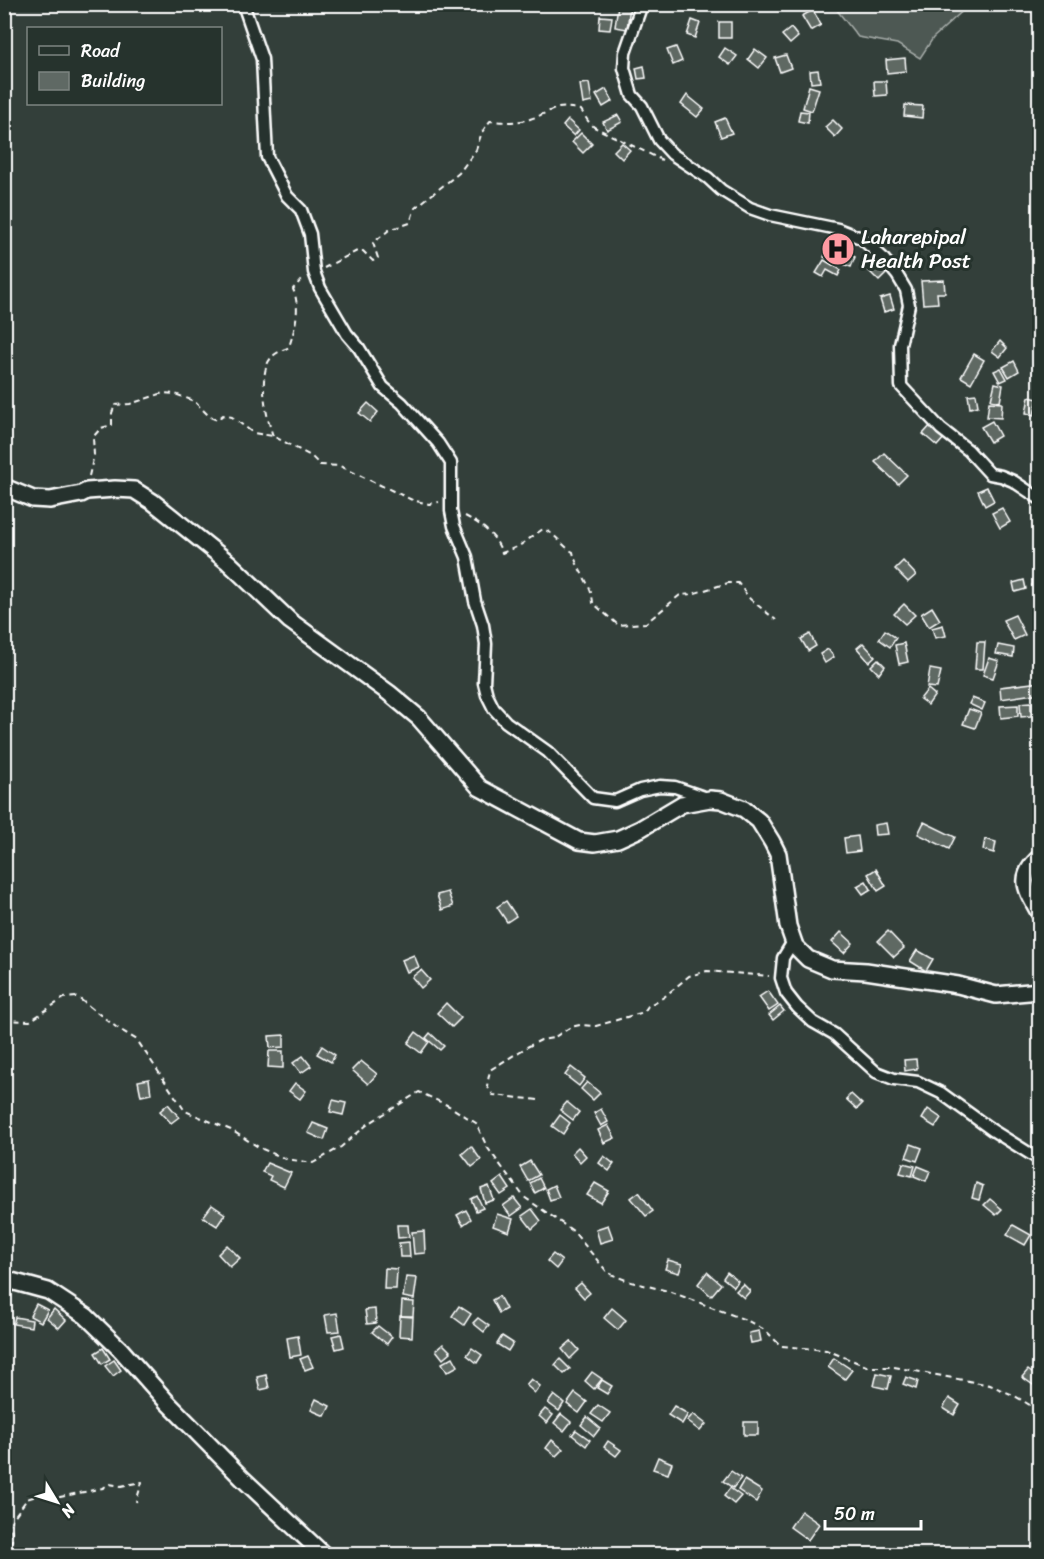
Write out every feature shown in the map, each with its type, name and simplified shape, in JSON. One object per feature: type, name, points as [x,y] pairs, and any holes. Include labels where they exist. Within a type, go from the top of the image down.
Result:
[{"type":"street","points":[[243,4],[262,58],[267,157],[287,196],[301,210],[310,234],[314,273],[320,288],[346,334],[359,348],[383,387],[402,403],[438,443],[451,463],[450,501],[454,526],[467,557],[475,601],[483,625],[486,644],[484,683],[494,709],[506,722],[548,752],[593,798],[615,801],[640,790],[660,786],[675,787],[744,809],[759,821],[778,854],[788,926],[795,945],[808,959],[831,969],[866,971],[958,985],[996,995],[1040,991]]},
{"type":"street","points":[[642,4],[624,53],[624,68],[632,95],[642,106],[659,140],[672,154],[750,208],[771,215],[838,229],[861,238],[882,257],[906,290],[909,305],[900,345],[901,386],[941,429],[968,450],[990,474],[1013,481],[1040,499]]},
{"type":"street","points":[[4,487],[33,499],[50,500],[81,495],[87,491],[134,490],[153,502],[228,562],[290,621],[389,693],[419,718],[480,788],[579,841],[608,842],[640,829],[682,804],[710,799]]},
{"type":"street","points":[[1040,857],[1026,874],[1025,885],[1040,914]]},
{"type":"street","points":[[794,940],[783,958],[781,978],[786,993],[813,1022],[834,1034],[876,1072],[894,1079],[918,1082],[941,1093],[992,1130],[1040,1160]]},
{"type":"street","points":[[4,1279],[48,1291],[86,1316],[242,1478],[323,1554]]},
{"type":"path","points":[[296,4],[318,4]]},
{"type":"path","points":[[273,436],[269,425],[263,379],[273,356],[289,347],[296,326],[298,300],[293,289],[306,274],[314,273],[357,251],[363,251],[373,261],[378,258],[373,243],[389,230],[410,223],[415,208],[459,173],[476,150],[482,132],[490,121],[530,119],[549,110],[565,106],[581,110],[594,127],[665,161]]},
{"type":"path","points":[[87,491],[94,455],[93,437],[101,428],[112,425],[115,405],[137,402],[163,393],[175,394],[194,401],[210,417],[217,420],[223,415],[232,417],[253,432],[273,436],[311,456],[320,465],[340,466],[412,500],[429,504],[450,501],[459,512],[485,527],[499,545],[502,553],[519,546],[543,529],[549,531],[573,552],[579,571],[592,591],[592,603],[618,625],[646,623],[680,595],[692,594],[728,583],[738,583],[750,599],[776,620]]},
{"type":"path","points":[[538,1100],[493,1095],[487,1086],[490,1070],[541,1040],[553,1038],[571,1027],[596,1026],[644,1012],[648,1006],[664,997],[689,976],[707,971],[781,978]]},
{"type":"path","points":[[4,1020],[30,1021],[64,998],[77,997],[137,1040],[185,1111],[231,1130],[260,1148],[286,1159],[312,1163],[341,1147],[368,1124],[419,1092],[449,1106],[476,1123],[487,1147],[524,1197],[573,1231],[608,1273],[746,1320],[765,1330],[781,1346],[826,1350],[869,1366],[894,1367],[990,1385],[1040,1410]]},
{"type":"path","points":[[5,1554],[12,1540],[12,1521],[27,1499],[36,1496],[60,1497],[109,1485],[122,1486],[142,1482],[136,1502]]},
{"type":"shaded area","points":[[833,5],[969,5],[933,38],[920,58],[897,44],[858,37]]},
{"type":"building","points":[[618,5],[630,6],[627,29],[615,27]]},
{"type":"building","points":[[813,10],[821,25],[811,31],[802,16]]},
{"type":"building","points":[[600,16],[612,17],[610,30],[599,29]]},
{"type":"building","points":[[692,20],[700,23],[695,38],[687,35]]},
{"type":"building","points":[[719,22],[731,22],[731,38],[719,38]]},
{"type":"building","points":[[791,28],[798,37],[790,44],[782,35]]},
{"type":"building","points":[[676,47],[682,61],[673,65],[667,50]]},
{"type":"building","points":[[725,48],[737,56],[730,65],[719,57]]},
{"type":"building","points":[[755,49],[767,58],[759,68],[748,59]]},
{"type":"building","points":[[786,55],[791,68],[780,72],[775,58]]},
{"type":"building","points":[[905,58],[906,71],[887,73],[886,60]]},
{"type":"building","points":[[644,66],[646,78],[638,79],[636,68]]},
{"type":"building","points":[[818,70],[820,82],[811,83],[810,71]]},
{"type":"building","points":[[874,81],[886,81],[887,95],[875,96]]},
{"type":"building","points":[[589,83],[592,102],[583,104],[580,84]]},
{"type":"building","points":[[809,86],[819,89],[812,111],[803,108]]},
{"type":"building","points":[[606,89],[613,101],[603,107],[596,95]]},
{"type":"building","points":[[687,95],[704,109],[697,117],[681,104]]},
{"type":"building","points":[[905,105],[923,106],[922,118],[904,116]]},
{"type":"building","points":[[800,111],[809,112],[808,123],[798,121]]},
{"type":"building","points":[[618,115],[622,122],[607,130],[603,122]]},
{"type":"building","points":[[725,118],[732,133],[721,137],[715,122]]},
{"type":"building","points":[[568,120],[579,130],[574,136],[563,126]]},
{"type":"building","points":[[833,120],[842,129],[835,137],[825,127]]},
{"type":"building","points":[[581,133],[592,144],[583,153],[572,142]]},
{"type":"building","points":[[622,143],[630,150],[622,159],[614,151]]},
{"type":"building","points":[[828,247],[855,257],[851,267],[824,257]]},
{"type":"building","points":[[824,260],[841,270],[838,276],[827,270],[823,277],[816,273]]},
{"type":"building","points":[[874,262],[886,274],[879,281],[867,269]]},
{"type":"building","points":[[944,280],[945,293],[937,293],[938,303],[923,304],[921,281]]},
{"type":"building","points":[[890,296],[894,309],[884,312],[880,299]]},
{"type":"building","points":[[1000,341],[1007,348],[1000,357],[992,351]]},
{"type":"building","points":[[974,354],[984,360],[971,383],[961,377]]},
{"type":"building","points":[[1014,361],[1019,371],[1009,377],[1003,367]]},
{"type":"building","points":[[1001,368],[1007,379],[1000,382],[994,371]]},
{"type":"building","points":[[995,383],[1003,385],[1000,402],[991,400]]},
{"type":"building","points":[[976,394],[978,406],[970,408],[968,395]]},
{"type":"building","points":[[1029,397],[1038,399],[1034,415],[1026,413]]},
{"type":"building","points":[[989,402],[1002,403],[1001,418],[987,417]]},
{"type":"building","points":[[368,403],[378,412],[370,422],[359,413]]},
{"type":"building","points":[[992,421],[1000,436],[990,442],[981,427]]},
{"type":"building","points":[[931,425],[945,437],[937,446],[923,434]]},
{"type":"building","points":[[884,453],[907,475],[898,484],[875,462]]},
{"type":"building","points":[[987,487],[994,501],[985,506],[978,491]]},
{"type":"building","points":[[1002,508],[1010,522],[1000,528],[992,513]]},
{"type":"building","points":[[903,561],[916,575],[908,582],[895,569]]},
{"type":"building","points":[[1024,580],[1026,589],[1015,592],[1013,583]]},
{"type":"building","points":[[1040,584],[1040,600],[1034,600],[1032,585]]},
{"type":"building","points":[[904,604],[915,615],[905,624],[894,614]]},
{"type":"building","points":[[932,607],[940,620],[929,627],[921,614]]},
{"type":"building","points":[[1015,615],[1025,635],[1014,640],[1003,620]]},
{"type":"building","points":[[943,625],[946,636],[935,638],[932,628]]},
{"type":"building","points":[[885,630],[896,638],[890,647],[879,639]]},
{"type":"building","points":[[810,634],[816,646],[808,651],[801,639]]},
{"type":"building","points":[[977,642],[985,642],[983,669],[975,669]]},
{"type":"building","points":[[863,643],[875,656],[869,662],[857,648]]},
{"type":"building","points":[[904,643],[908,662],[899,664],[895,645]]},
{"type":"building","points":[[998,645],[1014,648],[1013,657],[996,654]]},
{"type":"building","points":[[828,649],[834,657],[825,663],[820,654]]},
{"type":"building","points":[[989,658],[999,661],[993,678],[983,675]]},
{"type":"building","points":[[878,659],[885,666],[879,674],[871,666]]},
{"type":"building","points":[[930,669],[941,671],[937,688],[927,687]]},
{"type":"building","points":[[1040,682],[1040,693],[1001,699],[1000,687]]},
{"type":"building","points":[[928,689],[935,695],[928,705],[920,699]]},
{"type":"building","points":[[972,698],[985,703],[982,710],[969,704]]},
{"type":"building","points":[[1031,702],[1031,716],[1021,717],[1020,703]]},
{"type":"building","points":[[1018,705],[1018,716],[1001,718],[1000,706]]},
{"type":"building","points":[[969,709],[981,713],[975,728],[963,724]]},
{"type":"building","points":[[924,822],[955,837],[949,849],[918,834]]},
{"type":"building","points":[[886,823],[888,834],[875,835],[874,825]]},
{"type":"building","points":[[858,836],[860,851],[846,853],[844,838]]},
{"type":"building","points":[[985,839],[996,842],[994,853],[983,850]]},
{"type":"building","points":[[876,869],[886,886],[878,891],[868,874]]},
{"type":"building","points":[[866,881],[871,889],[863,894],[857,886]]},
{"type":"building","points":[[448,892],[453,906],[442,910],[437,895]]},
{"type":"building","points":[[506,901],[516,916],[507,922],[497,907]]},
{"type":"building","points":[[888,931],[904,948],[894,957],[878,941]]},
{"type":"building","points":[[841,932],[853,943],[844,953],[832,942]]},
{"type":"building","points":[[917,950],[933,959],[926,971],[910,961]]},
{"type":"building","points":[[414,955],[419,967],[407,972],[402,960]]},
{"type":"building","points":[[421,970],[430,980],[421,988],[412,977]]},
{"type":"building","points":[[768,991],[778,1005],[769,1011],[759,997]]},
{"type":"building","points":[[446,1003],[461,1018],[452,1027],[437,1013]]},
{"type":"building","points":[[780,1006],[784,1011],[773,1020],[769,1015]]},
{"type":"building","points":[[416,1032],[429,1042],[421,1053],[408,1043]]},
{"type":"building","points":[[430,1033],[444,1046],[440,1050],[426,1038]]},
{"type":"building","points":[[284,1035],[284,1047],[270,1048],[269,1036]]},
{"type":"building","points":[[322,1046],[335,1055],[331,1062],[317,1054]]},
{"type":"building","points":[[269,1051],[283,1051],[283,1068],[268,1067]]},
{"type":"building","points":[[303,1056],[311,1066],[301,1073],[293,1063]]},
{"type":"building","points":[[916,1059],[917,1069],[905,1071],[904,1060]]},
{"type":"building","points":[[361,1061],[377,1074],[368,1084],[352,1070]]},
{"type":"building","points":[[571,1067],[585,1078],[579,1086],[565,1075]]},
{"type":"building","points":[[149,1079],[151,1094],[141,1096],[138,1081]]},
{"type":"building","points":[[587,1082],[600,1093],[593,1100],[581,1089]]},
{"type":"building","points":[[295,1083],[306,1091],[300,1099],[289,1091]]},
{"type":"building","points":[[851,1094],[862,1104],[857,1109],[846,1099]]},
{"type":"building","points":[[333,1100],[346,1103],[343,1115],[330,1112]]},
{"type":"building","points":[[567,1102],[579,1112],[573,1120],[560,1110]]},
{"type":"building","points":[[168,1104],[179,1117],[171,1123],[160,1111]]},
{"type":"building","points":[[601,1109],[608,1122],[601,1126],[594,1113]]},
{"type":"building","points":[[928,1109],[941,1118],[935,1127],[922,1119]]},
{"type":"building","points":[[560,1115],[570,1123],[563,1134],[552,1126]]},
{"type":"building","points":[[313,1123],[328,1129],[324,1140],[308,1133]]},
{"type":"building","points":[[608,1125],[615,1138],[604,1143],[598,1130]]},
{"type":"building","points":[[911,1144],[922,1148],[917,1161],[906,1157]]},
{"type":"building","points":[[471,1146],[481,1160],[472,1167],[462,1154]]},
{"type":"building","points":[[578,1147],[586,1156],[580,1162],[572,1153]]},
{"type":"building","points":[[604,1156],[614,1164],[609,1171],[599,1163]]},
{"type":"building","points":[[530,1161],[539,1175],[528,1181],[520,1167]]},
{"type":"building","points":[[267,1163],[291,1173],[284,1187],[269,1180],[271,1176],[262,1172]]},
{"type":"building","points":[[903,1163],[915,1166],[912,1176],[900,1173]]},
{"type":"building","points":[[918,1166],[930,1171],[926,1181],[914,1176]]},
{"type":"building","points":[[502,1177],[510,1189],[501,1195],[493,1184]]},
{"type":"building","points":[[539,1178],[544,1188],[535,1193],[530,1183]]},
{"type":"building","points":[[595,1183],[609,1191],[601,1203],[587,1195]]},
{"type":"building","points":[[976,1183],[983,1186],[979,1200],[972,1198]]},
{"type":"building","points":[[554,1185],[559,1197],[550,1200],[546,1189]]},
{"type":"building","points":[[489,1186],[494,1200],[485,1203],[481,1189]]},
{"type":"building","points":[[639,1192],[653,1211],[646,1216],[631,1198]]},
{"type":"building","points":[[477,1196],[483,1208],[476,1211],[471,1199]]},
{"type":"building","points":[[514,1198],[522,1208],[511,1216],[503,1206]]},
{"type":"building","points":[[990,1199],[1002,1209],[996,1215],[984,1205]]},
{"type":"building","points":[[212,1205],[225,1214],[217,1226],[203,1217]]},
{"type":"building","points":[[532,1209],[541,1221],[532,1229],[522,1216]]},
{"type":"building","points":[[466,1210],[471,1219],[463,1225],[457,1215]]},
{"type":"building","points":[[497,1214],[513,1219],[509,1232],[493,1226]]},
{"type":"building","points":[[397,1225],[408,1225],[409,1237],[398,1238]]},
{"type":"building","points":[[608,1225],[613,1239],[600,1243],[596,1229]]},
{"type":"building","points":[[1013,1225],[1031,1235],[1025,1245],[1007,1235]]},
{"type":"building","points":[[424,1231],[425,1253],[414,1254],[412,1232]]},
{"type":"building","points":[[409,1242],[410,1257],[400,1257],[399,1243]]},
{"type":"building","points":[[227,1245],[240,1258],[230,1267],[218,1254]]},
{"type":"building","points":[[553,1254],[562,1261],[556,1269],[547,1261]]},
{"type":"building","points":[[668,1260],[682,1264],[679,1273],[665,1269]]},
{"type":"building","points":[[385,1268],[397,1269],[396,1289],[384,1289]]},
{"type":"building","points":[[707,1272],[721,1284],[711,1296],[698,1284]]},
{"type":"building","points":[[727,1272],[738,1281],[734,1287],[723,1278]]},
{"type":"building","points":[[406,1277],[417,1278],[414,1299],[403,1297]]},
{"type":"building","points":[[581,1283],[590,1293],[584,1298],[575,1288]]},
{"type":"building","points":[[743,1284],[750,1291],[744,1298],[736,1291]]},
{"type":"building","points":[[499,1296],[506,1309],[499,1313],[492,1300]]},
{"type":"building","points":[[402,1301],[414,1302],[413,1316],[401,1316]]},
{"type":"building","points":[[36,1304],[48,1310],[41,1322],[30,1316]]},
{"type":"building","points":[[459,1306],[471,1314],[464,1325],[452,1316]]},
{"type":"building","points":[[612,1308],[626,1320],[618,1330],[604,1318]]},
{"type":"building","points":[[54,1309],[66,1320],[59,1328],[47,1318]]},
{"type":"building","points":[[375,1309],[376,1323],[367,1324],[365,1310]]},
{"type":"building","points":[[337,1313],[340,1331],[328,1332],[325,1315]]},
{"type":"building","points":[[400,1316],[413,1317],[412,1337],[399,1336]]},
{"type":"building","points":[[15,1317],[32,1320],[31,1327],[13,1324]]},
{"type":"building","points":[[478,1318],[489,1326],[484,1332],[473,1323]]},
{"type":"building","points":[[378,1326],[392,1337],[387,1344],[372,1332]]},
{"type":"building","points":[[759,1331],[761,1341],[751,1343],[749,1333]]},
{"type":"building","points":[[341,1334],[344,1347],[336,1349],[332,1336]]},
{"type":"building","points":[[298,1336],[301,1355],[290,1357],[287,1338]]},
{"type":"building","points":[[502,1336],[513,1343],[508,1351],[497,1344]]},
{"type":"building","points":[[571,1341],[579,1350],[570,1359],[562,1349]]},
{"type":"building","points":[[443,1344],[451,1352],[443,1359],[436,1350]]},
{"type":"building","points":[[103,1348],[110,1359],[102,1364],[95,1353]]},
{"type":"building","points":[[472,1348],[482,1355],[477,1363],[467,1355]]},
{"type":"building","points":[[308,1356],[313,1367],[305,1370],[300,1359]]},
{"type":"building","points":[[453,1357],[458,1366],[447,1372],[442,1363]]},
{"type":"building","points":[[834,1358],[852,1370],[845,1379],[828,1367]]},
{"type":"building","points":[[560,1359],[570,1369],[564,1374],[555,1365]]},
{"type":"building","points":[[114,1360],[121,1370],[113,1376],[105,1366]]},
{"type":"building","points":[[1028,1370],[1040,1379],[1036,1387],[1022,1377]]},
{"type":"building","points":[[592,1372],[602,1379],[594,1389],[585,1381]]},
{"type":"building","points":[[877,1373],[891,1376],[888,1389],[874,1386]]},
{"type":"building","points":[[266,1375],[269,1388],[260,1390],[257,1377]]},
{"type":"building","points":[[906,1377],[918,1381],[916,1389],[903,1384]]},
{"type":"building","points":[[531,1379],[540,1386],[535,1393],[526,1385]]},
{"type":"building","points":[[602,1380],[612,1386],[607,1394],[597,1388]]},
{"type":"building","points":[[575,1393],[587,1402],[579,1413],[567,1404]]},
{"type":"building","points":[[554,1395],[564,1403],[559,1411],[548,1403]]},
{"type":"building","points":[[949,1398],[960,1405],[954,1415],[943,1408]]},
{"type":"building","points":[[316,1399],[330,1406],[325,1416],[311,1410]]},
{"type":"building","points":[[598,1405],[610,1413],[603,1422],[591,1414]]},
{"type":"building","points":[[674,1406],[688,1414],[682,1424],[668,1415]]},
{"type":"building","points":[[545,1409],[553,1415],[547,1423],[539,1416]]},
{"type":"building","points":[[561,1414],[571,1422],[564,1431],[554,1423]]},
{"type":"building","points":[[693,1414],[706,1424],[700,1431],[687,1421]]},
{"type":"building","points":[[587,1417],[600,1428],[594,1436],[581,1425]]},
{"type":"building","points":[[744,1422],[758,1422],[758,1435],[744,1435]]},
{"type":"building","points":[[576,1430],[590,1440],[586,1446],[572,1435]]},
{"type":"building","points":[[552,1440],[563,1449],[556,1456],[546,1448]]},
{"type":"building","points":[[608,1441],[621,1450],[616,1456],[604,1447]]},
{"type":"building","points":[[658,1457],[672,1463],[668,1474],[653,1469]]},
{"type":"building","points":[[731,1471],[741,1478],[733,1488],[723,1481]]},
{"type":"building","points":[[744,1480],[762,1491],[756,1502],[738,1490]]},
{"type":"building","points":[[730,1488],[741,1496],[734,1504],[724,1496]]},
{"type":"building","points":[[801,1511],[819,1524],[808,1540],[790,1527]]},
{"type":"place","name":"Laharepipal Health Post","points":[[838,249]]}]
